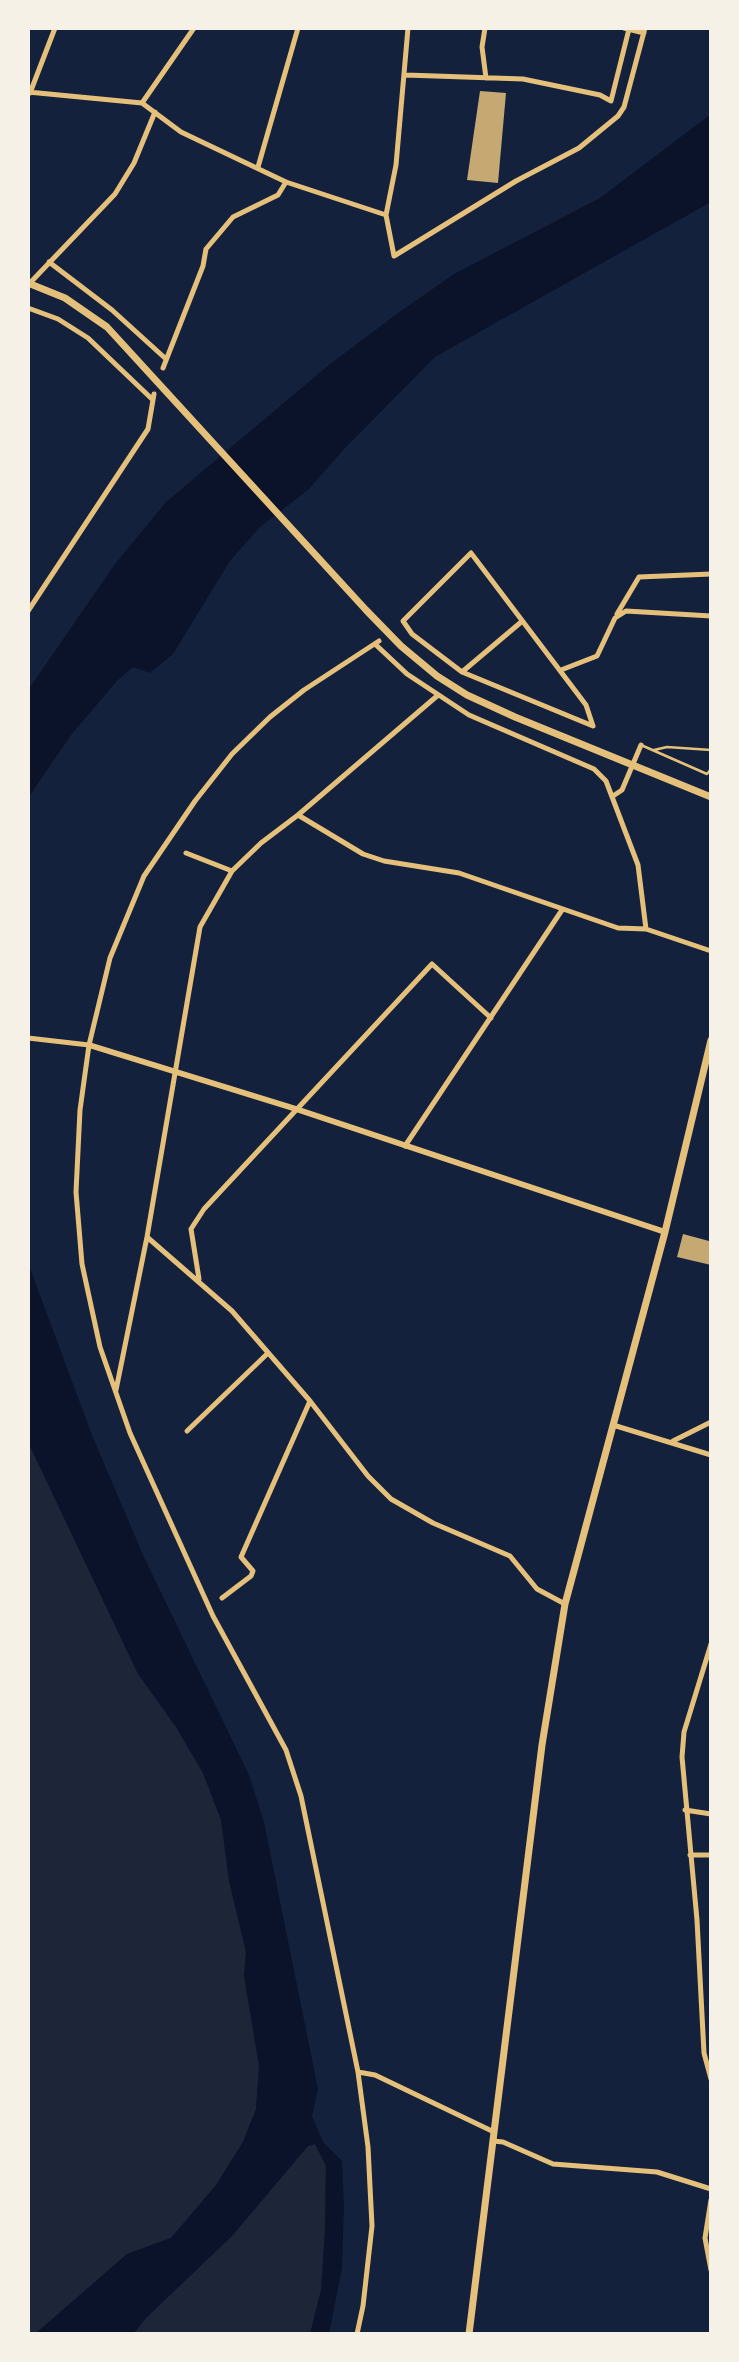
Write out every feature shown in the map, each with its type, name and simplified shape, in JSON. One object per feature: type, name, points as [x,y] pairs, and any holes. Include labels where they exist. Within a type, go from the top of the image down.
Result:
[{"type":"main road","points":[[28,284],[65,298],[107,327],[366,610],[413,657],[467,695],[711,797]]},
{"type":"main road","points":[[469,2334],[542,1745],[565,1604],[665,1232],[711,1040]]},
{"type":"street","points":[[55,28],[29,93],[142,103],[181,132],[286,182],[386,215]]},
{"type":"street","points":[[142,103],[194,28]]},
{"type":"street","points":[[258,167],[299,28]]},
{"type":"street","points":[[406,75],[547,82],[611,100],[626,29],[645,31],[629,76],[624,107],[618,116],[579,148],[446,222],[394,256],[386,215],[396,165],[406,75],[408,28]]},
{"type":"street","points":[[485,28],[482,47],[486,78]]},
{"type":"street","points":[[28,284],[116,194],[134,163],[155,112]]},
{"type":"street","points":[[163,368],[203,266],[206,249],[233,217],[278,195],[286,182]]},
{"type":"street","points":[[49,262],[112,310],[166,359]]},
{"type":"street","points":[[28,308],[58,319],[88,338],[154,397],[148,429],[28,611]]},
{"type":"street","points":[[471,553],[520,623],[561,670],[586,705],[593,726],[462,672],[412,634],[403,621],[471,553]]},
{"type":"street","points":[[561,670],[597,656],[639,577],[711,574]]},
{"type":"street","points":[[615,618],[626,611],[639,610],[711,615]]},
{"type":"street","points":[[462,672],[520,623]]},
{"type":"street","points":[[357,2334],[372,2226],[368,2147],[358,2072],[308,1828],[286,1750],[214,1616],[130,1433],[100,1347],[82,1264],[76,1192],[80,1110],[89,1045],[110,958],[145,876],[195,801],[232,754],[270,717],[304,690],[377,643],[407,674],[469,715],[593,769],[606,781],[638,865],[646,929]]},
{"type":"street","points":[[115,1392],[147,1237],[173,1069],[200,927],[232,871],[261,843],[438,696]]},
{"type":"street","points":[[613,796],[622,790],[635,765],[641,745]]},
{"type":"street","points":[[298,815],[363,854],[384,861],[459,873],[618,928],[646,929],[711,951]]},
{"type":"street","points":[[186,853],[232,871]]},
{"type":"street","points":[[405,1146],[562,910]]},
{"type":"street","points":[[199,1279],[191,1229],[204,1209],[432,964],[491,1018]]},
{"type":"street","points":[[28,1038],[89,1045],[173,1069],[665,1232]]},
{"type":"street","points":[[147,1237],[199,1279],[232,1311],[310,1401],[368,1476],[391,1499],[433,1523],[510,1556],[537,1589],[565,1604]]},
{"type":"street","points":[[187,1431],[267,1354]]},
{"type":"street","points":[[222,1598],[251,1576],[253,1570],[241,1557],[310,1401]]},
{"type":"street","points":[[673,1441],[711,1422]]},
{"type":"street","points":[[613,1425],[673,1441],[711,1455]]},
{"type":"street","points":[[711,1644],[684,1732],[685,1810],[704,2053],[711,2079]]},
{"type":"street","points":[[685,1810],[711,1814]]},
{"type":"street","points":[[690,1855],[711,1855]]},
{"type":"street","points":[[358,2072],[375,2075],[503,2142],[553,2164],[657,2172],[711,2189]]},
{"type":"street","points":[[711,2200],[705,2238],[711,2270]]},
{"type":"lane","points":[[641,745],[707,774],[711,769]]},
{"type":"lane","points":[[653,750],[667,747],[711,750]]},
{"type":"shaded area","points":[[711,114],[711,202],[435,357],[345,448],[308,490],[260,527],[230,561],[173,654],[150,673],[133,667],[117,681],[71,735],[28,798],[28,690],[115,564],[166,502],[330,364],[398,313],[454,274],[600,198]]},
{"type":"shaded area","points":[[28,1263],[92,1435],[143,1555],[249,1775],[264,1822],[318,2089],[312,2116],[323,2142],[342,2161],[342,2268],[329,2334],[310,2334],[321,2290],[325,2230],[326,2166],[315,2144],[308,2146],[232,2236],[146,2318],[133,2334],[35,2334],[127,2254],[171,2238],[216,2185],[243,2142],[256,2109],[259,2066],[244,1976],[246,1952],[229,1881],[221,1820],[203,1773],[176,1727],[138,1674],[28,1442]]},
{"type":"shaded area","points":[[28,1442],[138,1674],[176,1727],[203,1773],[221,1820],[229,1881],[246,1952],[244,1976],[259,2066],[256,2109],[243,2142],[216,2185],[171,2238],[127,2254],[35,2334],[28,2334]]},
{"type":"shaded area","points":[[315,2144],[326,2166],[325,2230],[321,2290],[310,2334],[133,2334],[146,2318],[232,2236],[308,2146]]},
{"type":"building","points":[[480,91],[506,93],[498,183],[467,180]]},
{"type":"building","points":[[683,1234],[709,1241],[711,1235],[711,1265],[677,1257]]}]
